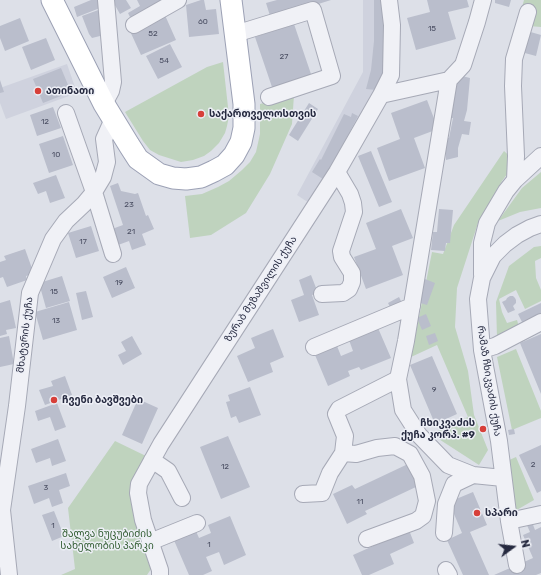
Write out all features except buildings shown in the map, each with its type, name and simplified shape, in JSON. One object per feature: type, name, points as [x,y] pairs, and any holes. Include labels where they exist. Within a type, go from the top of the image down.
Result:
[{"type":"main road","points":[[52,0],[108,111],[138,159],[159,174],[173,178],[186,179],[201,177],[214,172],[225,165],[234,155],[241,142],[244,128],[244,104],[231,0]]},
{"type":"street","name":"მხატვრის ქუჩა","points":[[9,575],[2,510],[17,406],[30,293],[53,239],[66,222],[94,192],[103,177],[107,162],[104,139],[113,82],[106,0]]},
{"type":"street","points":[[134,25],[178,0]]},
{"type":"street","name":"ზურაბ მუზაშვილის ქუჩა","points":[[160,575],[160,570],[143,520],[138,493],[139,484],[165,438],[337,172],[381,95],[391,75],[392,25],[389,0]]},
{"type":"street","points":[[471,0],[477,22]]},
{"type":"street","points":[[483,0],[463,65],[449,80],[412,306],[398,379],[403,410],[419,435],[448,465],[473,475],[503,478]]},
{"type":"street","points":[[235,34],[313,10],[332,76],[269,98]]},
{"type":"street","points":[[515,180],[516,156],[513,86],[514,59],[528,12]]},
{"type":"street","points":[[381,95],[449,80]]},
{"type":"street","points":[[66,113],[94,192],[113,254]]},
{"type":"street","points":[[482,278],[482,243],[487,223],[506,191],[515,180],[541,156]]},
{"type":"street","points":[[322,294],[343,293],[349,289],[352,282],[352,273],[342,257],[341,251],[354,212],[353,203],[350,194],[337,172]]},
{"type":"street","name":"რამაზ ჩხიკვაძის ქუჩა","points":[[517,565],[509,521],[499,441],[482,350],[478,299],[482,278],[493,256],[517,235],[541,224]]},
{"type":"street","points":[[314,347],[412,306]]},
{"type":"street","points":[[482,350],[495,346],[541,322]]},
{"type":"street","points":[[303,494],[322,493],[330,473],[343,453],[345,436],[336,414],[339,409],[398,379]]},
{"type":"street","points":[[343,453],[356,454],[377,448],[395,446],[410,454],[422,476],[427,501],[423,516],[416,521],[367,539]]},
{"type":"street","points":[[152,460],[168,471],[182,498]]},
{"type":"street","points":[[444,533],[446,504],[454,484],[473,475]]},
{"type":"street","points":[[509,521],[541,514]]},
{"type":"street","points":[[150,542],[197,523]]},
{"type":"shaded area","points":[[363,0],[386,0],[386,80],[309,203],[297,195],[363,72]]},
{"type":"shaded area","name":"ათინათი","points":[[67,64],[77,93],[6,119],[0,103],[0,88]]},
{"type":"green space","points":[[524,0],[541,0],[541,27],[517,25]]},
{"type":"green space","points":[[223,62],[229,116],[225,133],[219,143],[204,156],[181,162],[159,155],[150,150],[125,112],[207,67]]},
{"type":"green space","points":[[294,95],[292,124],[270,174],[246,213],[211,235],[190,238],[185,196],[202,194],[218,187],[229,181],[242,170],[250,162],[256,152],[260,134],[260,104]]},
{"type":"green space","points":[[504,151],[516,162],[502,181],[478,223],[457,288],[455,327],[468,371],[474,415],[488,450],[479,465],[431,434],[468,417],[437,345],[411,357],[432,252],[443,254],[454,225]]},
{"type":"green space","points":[[541,172],[541,208],[520,212],[498,221],[522,188]]},
{"type":"green space","points":[[541,246],[541,258],[535,261],[536,278],[541,290],[541,301],[525,309],[516,290],[499,299],[502,312],[507,323],[517,320],[519,327],[497,338],[496,302],[509,266],[534,247]]},
{"type":"green space","points":[[516,349],[541,411],[541,418],[512,430],[497,357]]},
{"type":"green space","name":"შალვა ნუცუბიძის სახელობის პარკი","points":[[115,441],[146,456],[130,489],[136,519],[151,556],[151,569],[147,575],[61,575],[75,569],[68,508]]},
{"type":"green space","points":[[516,457],[534,500],[515,511],[507,461]]},
{"type":"place","name":"ათინათი","points":[[38,91]]},
{"type":"place","name":"საქართველოსთვის","points":[[201,114]]},
{"type":"place","name":"Ჩვენი ბავშვები","points":[[54,400]]},
{"type":"place","name":"ჩხიკვაძის ქუჩა კორპ. #9","points":[[483,429]]},
{"type":"place","name":"სპარი","points":[[477,513]]}]
